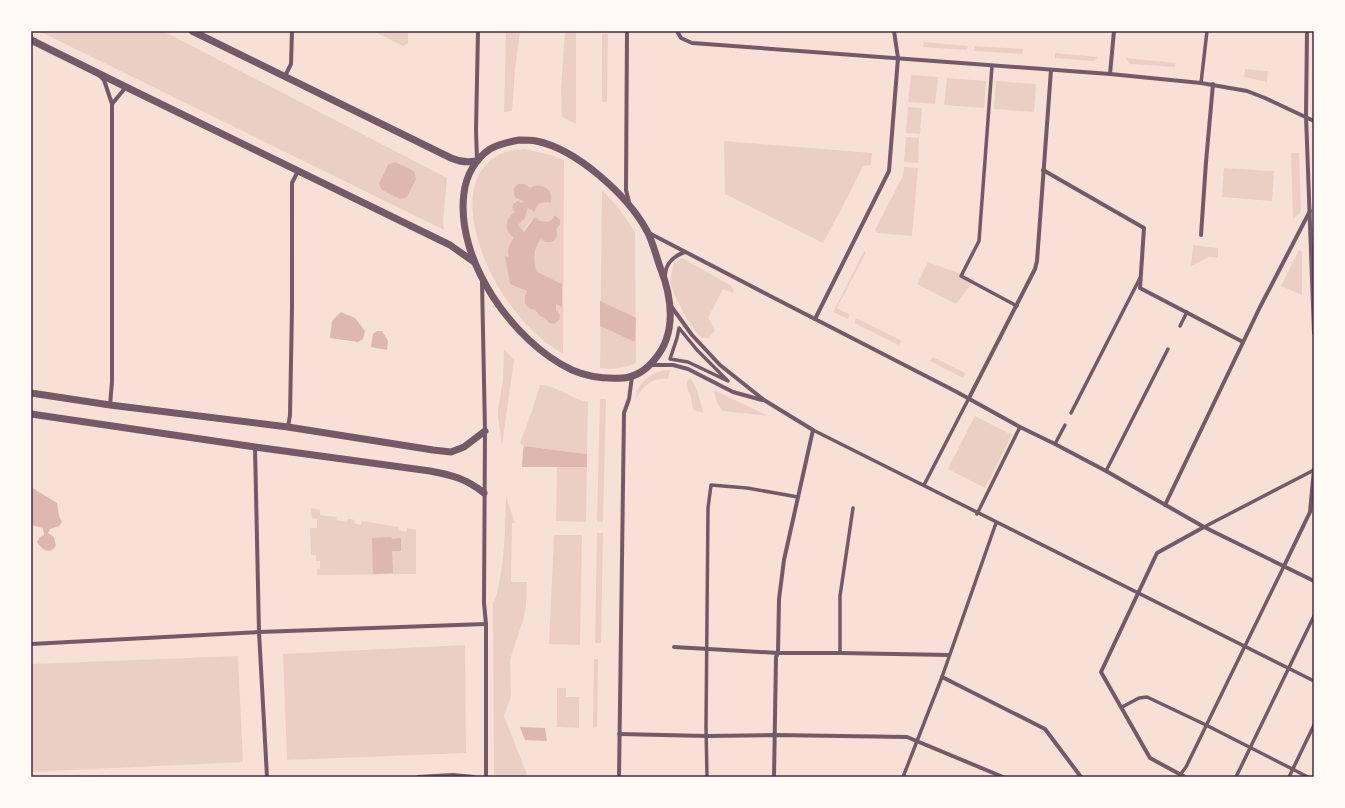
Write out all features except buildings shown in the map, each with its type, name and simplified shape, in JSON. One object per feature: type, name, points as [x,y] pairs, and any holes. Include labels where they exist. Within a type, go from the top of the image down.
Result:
[{"type":"street","points":[[192,31],[451,158],[468,163],[476,161]]},
{"type":"street","points":[[285,76],[291,64],[292,31]]},
{"type":"street","points":[[476,161],[478,31]]},
{"type":"street","points":[[627,31],[626,190],[630,206]]},
{"type":"street","points":[[677,31],[680,38],[692,44],[1110,74],[1213,84],[1265,98],[1314,121]]},
{"type":"street","points":[[815,319],[889,171],[898,58],[894,31]]},
{"type":"street","points":[[1110,74],[1114,31]]},
{"type":"street","points":[[1201,83],[1206,31]]},
{"type":"street","points":[[1308,31],[1306,116],[1314,333]]},
{"type":"street","points":[[1308,39],[1314,41]]},
{"type":"street","points":[[31,40],[450,245],[474,262]]},
{"type":"street","points":[[992,66],[979,241],[961,276],[1017,306]]},
{"type":"street","points":[[924,485],[1035,269],[1037,261],[1051,70]]},
{"type":"street","points":[[98,73],[104,80],[112,104],[112,382],[110,405]]},
{"type":"street","points":[[1201,236],[1213,84]]},
{"type":"street","points":[[112,104],[126,87]]},
{"type":"street","points":[[519,140],[536,141],[558,148],[589,167],[613,188],[630,206],[647,232],[665,279],[671,305],[667,339],[663,350],[650,365],[632,377],[614,379],[584,374],[552,358],[521,331],[501,309],[487,289],[474,262],[463,219],[465,182],[476,161],[488,150],[501,143],[519,140]]},
{"type":"street","points":[[1043,170],[1144,228],[1140,288],[1243,342]]},
{"type":"street","points":[[288,427],[290,415],[292,308],[292,183],[298,171]]},
{"type":"street","points":[[1165,505],[1260,307],[1310,211]]},
{"type":"street","points":[[647,232],[969,398],[1020,427],[1106,471],[1204,527],[1314,581]]},
{"type":"street","points":[[665,279],[666,268],[670,260],[685,252]]},
{"type":"street","points":[[1071,413],[1141,277]]},
{"type":"street","points":[[482,278],[485,430],[484,603],[486,624],[486,777]]},
{"type":"street","points":[[671,305],[692,335],[736,379],[764,400],[813,430],[924,485],[977,514],[1314,681]]},
{"type":"street","points":[[1180,326],[1187,312]]},
{"type":"street","points":[[679,329],[706,360],[728,381],[688,362],[670,359],[679,329]]},
{"type":"street","points":[[1106,471],[1168,349]]},
{"type":"street","points":[[650,365],[673,365],[688,369],[733,392],[764,400]]},
{"type":"street","points":[[619,777],[624,413],[629,399],[632,377]]},
{"type":"street","points":[[31,393],[110,405],[288,427],[450,452],[464,447],[485,430]]},
{"type":"street","points":[[31,414],[255,448],[446,474],[465,480],[484,494]]},
{"type":"street","points":[[1055,444],[1065,425]]},
{"type":"street","points":[[977,514],[1020,427]]},
{"type":"street","points":[[774,777],[776,657],[778,653],[779,598],[784,560],[813,430]]},
{"type":"street","points":[[255,448],[259,632],[267,777]]},
{"type":"street","points":[[1179,776],[1186,767],[1284,566],[1312,514],[1314,469]]},
{"type":"street","points":[[1185,777],[1179,776],[1150,758],[1101,672],[1158,552],[1314,469]]},
{"type":"street","points":[[707,777],[708,508],[711,485],[747,488],[798,497]]},
{"type":"street","points":[[840,652],[840,596],[853,508]]},
{"type":"street","points":[[903,777],[942,677],[996,523]]},
{"type":"street","points":[[1236,777],[1314,616]]},
{"type":"street","points":[[31,644],[259,632],[486,624]]},
{"type":"street","points":[[674,647],[778,653],[840,652],[949,655]]},
{"type":"street","points":[[942,677],[1045,729],[1081,777]]},
{"type":"street","points":[[1122,707],[1139,698],[1147,697],[1308,777]]},
{"type":"street","points":[[1289,777],[1314,725]]},
{"type":"street","points":[[619,734],[907,737],[1002,777]]},
{"type":"street","points":[[418,777],[453,775],[474,777]]},
{"type":"shaded area","points":[[39,31],[163,31],[447,178],[443,221],[444,230]]},
{"type":"shaded area","points":[[373,31],[408,31],[408,43],[403,46]]},
{"type":"shaded area","points":[[506,31],[520,31],[512,111],[504,112]]},
{"type":"shaded area","points":[[565,31],[576,31],[576,124],[562,117],[561,89]]},
{"type":"shaded area","points":[[602,34],[608,34],[607,102],[602,102]]},
{"type":"shaded area","points":[[924,42],[968,46],[967,50],[923,47]]},
{"type":"shaded area","points":[[975,46],[1023,49],[1022,54],[974,51]]},
{"type":"shaded area","points":[[1055,53],[1098,57],[1094,61],[1055,58]]},
{"type":"shaded area","points":[[1126,58],[1176,63],[1175,67],[1130,64]]},
{"type":"shaded area","points":[[1245,69],[1268,71],[1267,82],[1244,77]]},
{"type":"shaded area","points":[[911,75],[938,77],[935,104],[908,102]]},
{"type":"shaded area","points":[[947,78],[986,81],[984,108],[944,105]]},
{"type":"shaded area","points":[[996,81],[1036,84],[1034,112],[994,109]]},
{"type":"shaded area","points":[[908,107],[922,108],[920,134],[906,133]]},
{"type":"shaded area","points":[[906,137],[919,138],[918,163],[904,162]]},
{"type":"shaded area","points":[[724,141],[872,153],[871,165],[863,166],[823,243],[725,194]]},
{"type":"shaded area","points":[[524,149],[551,155],[564,160],[563,354],[546,343],[532,330],[506,299],[496,284],[487,265],[479,245],[474,224],[472,203],[475,183],[484,167],[500,154]],"holes":[[[530,189],[551,203],[544,202],[540,203],[535,209],[528,208],[525,218],[518,225],[524,232],[532,220],[536,218],[547,222],[555,215],[560,225],[542,238],[536,245],[534,259],[537,272],[508,257],[508,252],[514,238],[508,232],[508,221],[516,212],[512,209],[514,202],[517,201],[523,204],[524,200],[514,196],[513,191]],[[527,292],[555,304],[551,324],[547,322],[546,318],[524,299]]]},
{"type":"shaded area","points":[[1291,153],[1299,153],[1301,209],[1300,213],[1293,219]]},
{"type":"shaded area","points":[[395,162],[414,171],[416,179],[407,197],[400,199],[382,190],[379,184],[388,165]]},
{"type":"shaded area","points":[[904,167],[918,168],[912,236],[877,233],[875,230],[903,176]]},
{"type":"shaded area","points":[[1224,168],[1274,171],[1272,201],[1222,197]]},
{"type":"shaded area","points":[[518,184],[524,184],[530,188],[534,186],[543,186],[551,194],[551,203],[543,202],[538,204],[535,212],[528,208],[525,218],[518,225],[524,232],[534,218],[547,222],[555,215],[560,220],[560,225],[556,229],[557,233],[555,239],[547,242],[541,239],[536,247],[534,255],[537,272],[562,284],[562,307],[556,304],[556,310],[560,315],[559,320],[554,324],[549,323],[535,310],[529,308],[525,304],[525,294],[527,291],[510,284],[505,256],[509,256],[508,249],[514,238],[508,232],[507,221],[515,212],[512,209],[513,204],[517,201],[522,203],[523,201],[516,198],[514,194],[514,189]]},
{"type":"shaded area","points":[[602,190],[618,207],[635,232],[636,363],[614,369],[600,368]]},
{"type":"shaded area","points":[[1193,245],[1218,248],[1218,258],[1209,257],[1191,266]]},
{"type":"shaded area","points":[[1299,250],[1302,252],[1302,295],[1281,286]]},
{"type":"shaded area","points":[[864,251],[866,252],[837,308],[850,315],[848,319],[833,312]]},
{"type":"shaded area","points":[[682,258],[730,285],[734,290],[733,293],[723,289],[708,318],[715,330],[709,338],[702,338],[698,335],[679,304],[672,289],[671,279],[674,263]]},
{"type":"shaded area","points":[[928,262],[975,279],[956,304],[917,284]]},
{"type":"shaded area","points":[[600,301],[636,318],[635,342],[600,326]]},
{"type":"shaded area","points":[[341,312],[355,318],[365,331],[363,339],[358,342],[330,338],[332,321]]},
{"type":"shaded area","points":[[856,318],[902,341],[899,345],[854,323]]},
{"type":"shaded area","points":[[377,331],[382,331],[388,341],[387,350],[371,347],[373,334]]},
{"type":"shaded area","points":[[504,349],[514,360],[502,445],[498,409],[503,380]]},
{"type":"shaded area","points":[[933,357],[965,373],[963,378],[930,361]]},
{"type":"shaded area","points":[[670,370],[668,379],[658,379],[649,383],[641,390],[636,399],[639,387],[647,378],[658,372]]},
{"type":"shaded area","points":[[689,378],[696,389],[704,413],[693,410],[691,397],[686,385]]},
{"type":"shaded area","points":[[540,385],[552,387],[588,402],[587,454],[524,446],[520,443]]},
{"type":"shaded area","points":[[714,390],[768,416],[723,411],[717,403]]},
{"type":"shaded area","points":[[600,399],[606,399],[603,522],[597,522]]},
{"type":"shaded area","points":[[975,416],[1012,435],[985,488],[948,469]]},
{"type":"shaded area","points":[[524,446],[587,454],[587,467],[522,467]]},
{"type":"shaded area","points":[[557,467],[587,467],[586,522],[556,521]]},
{"type":"shaded area","points":[[31,487],[57,503],[59,516],[62,522],[59,526],[50,529],[48,533],[54,537],[56,546],[48,551],[43,549],[37,542],[40,537],[44,535],[43,528],[31,525]]},
{"type":"shaded area","points":[[506,496],[515,523],[512,523],[511,582],[527,582],[526,606],[523,620],[510,660],[511,696],[504,716],[528,777],[494,777],[493,602],[495,600],[503,561]]},
{"type":"shaded area","points":[[311,508],[320,510],[320,515],[337,517],[336,520],[347,522],[348,519],[355,520],[354,523],[361,525],[362,521],[399,527],[398,530],[406,532],[407,528],[416,530],[416,574],[317,575],[317,569],[320,569],[320,561],[316,561],[316,555],[311,555],[310,528],[317,528],[317,519],[312,518]]},
{"type":"shaded area","points":[[597,533],[603,533],[601,643],[595,643]]},
{"type":"shaded area","points":[[554,535],[582,535],[580,645],[549,644]]},
{"type":"shaded area","points":[[391,537],[392,539],[401,538],[401,551],[392,551],[393,573],[373,574],[372,538]]},
{"type":"shaded area","points":[[465,645],[466,753],[287,760],[283,654]]},
{"type":"shaded area","points":[[238,656],[243,762],[31,772],[31,664]]},
{"type":"shaded area","points":[[594,659],[598,659],[597,727],[593,728]]},
{"type":"shaded area","points":[[557,688],[566,688],[566,697],[579,697],[579,728],[557,727]]},
{"type":"shaded area","points":[[520,727],[545,728],[547,741],[525,740]]}]
